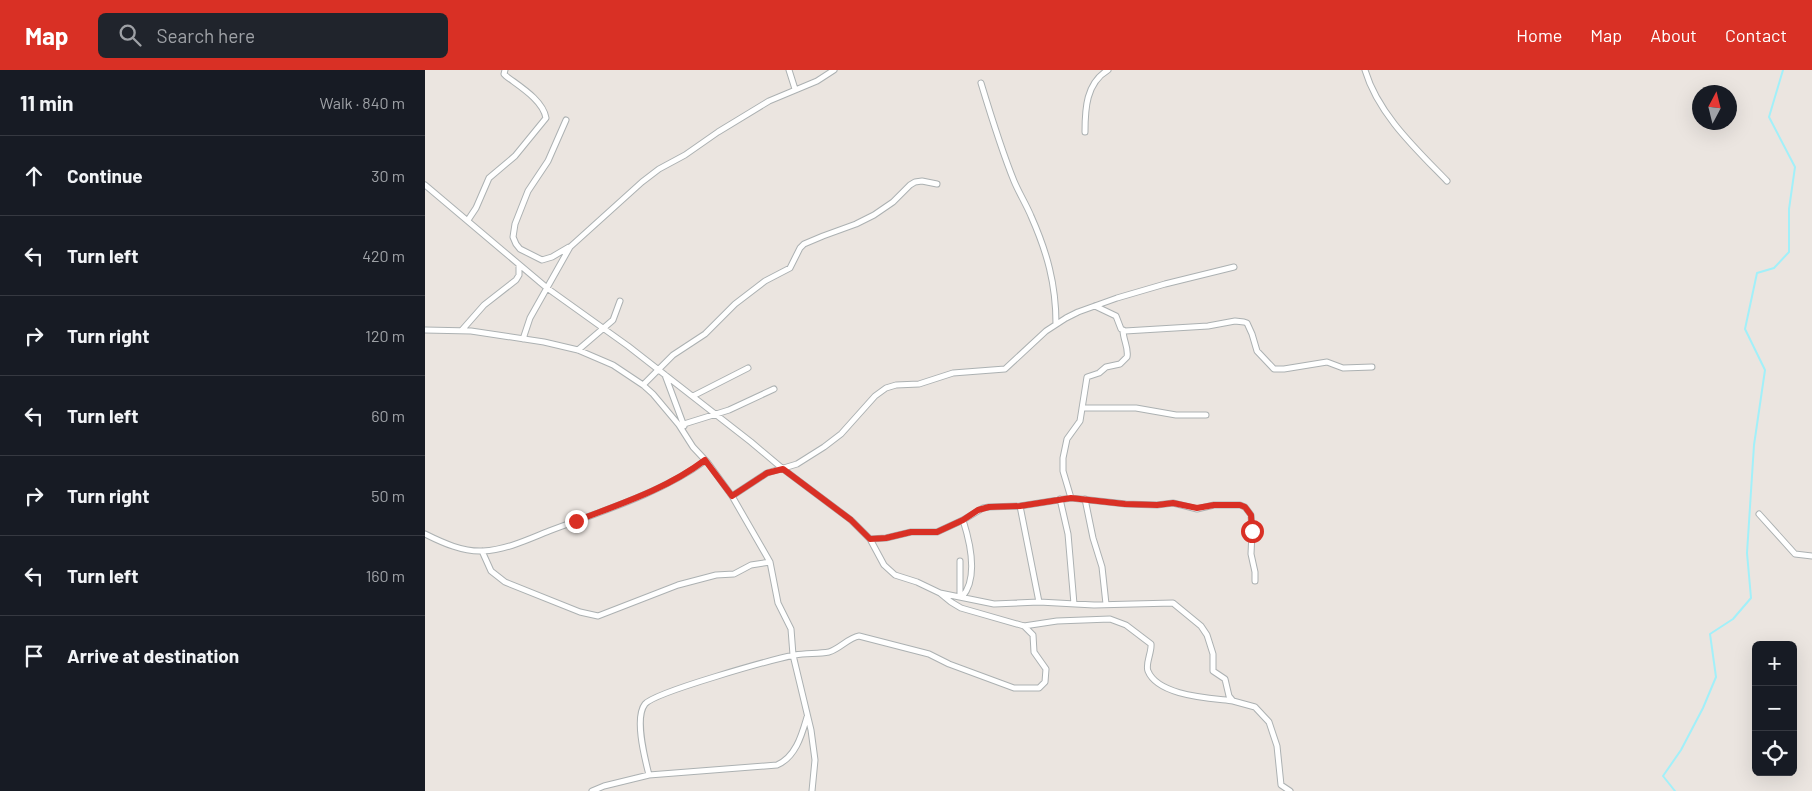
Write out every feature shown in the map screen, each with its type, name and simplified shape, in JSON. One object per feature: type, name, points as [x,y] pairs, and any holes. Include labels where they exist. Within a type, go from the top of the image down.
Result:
[{"type":"street","points":[[469,220],[489,178],[515,156],[545,118],[545,114],[537,102],[504,74],[505,70]]},
{"type":"street","points":[[789,70],[795,89]]},
{"type":"street","points":[[567,120],[548,161],[528,191],[513,230],[513,236],[520,249],[542,260],[570,247],[650,175],[685,155],[707,138],[756,109],[795,89],[817,81],[834,70]]},
{"type":"street","points":[[1085,132],[1086,108],[1092,86],[1108,70]]},
{"type":"street","points":[[1365,70],[1377,97],[1394,123],[1410,143],[1447,181]]},
{"type":"street","points":[[981,83],[998,140],[1034,222],[1052,273],[1056,302],[1056,324]]},
{"type":"street","points":[[643,385],[680,349],[705,334],[735,304],[765,281],[790,268],[804,244],[869,217],[893,202],[909,185],[915,182],[922,181],[937,184]]},
{"type":"street","points":[[425,194],[427,187],[469,220],[547,288],[605,328],[717,414],[783,469],[851,520],[870,539],[891,572],[940,593],[994,604],[1039,602],[1074,604],[1171,603],[1184,611],[1201,626],[1207,635],[1213,654],[1213,671],[1225,679],[1229,696],[1233,702]]},
{"type":"street","points":[[523,339],[530,318],[570,247]]},
{"type":"street","points":[[462,330],[484,305],[516,280],[519,275],[519,265]]},
{"type":"street","points":[[732,496],[763,476],[797,464],[811,456],[841,434],[875,396],[886,388],[896,385],[919,384],[953,373],[1005,369],[1056,324],[1078,312],[1165,284],[1234,267]]},
{"type":"street","points":[[578,350],[605,328],[616,315],[620,301]]},
{"type":"street","points":[[1071,498],[1063,471],[1063,458],[1067,439],[1080,421],[1087,377],[1099,373],[1106,367],[1120,364],[1126,360],[1128,353],[1123,330],[1116,316],[1095,306]]},
{"type":"street","points":[[1123,330],[1208,326],[1239,321],[1247,323],[1253,334],[1257,351],[1274,370],[1327,362],[1343,368],[1372,367]]},
{"type":"street","points":[[425,330],[462,330],[578,350],[613,364],[643,385],[679,425],[732,496],[770,562],[778,603],[791,630],[793,655],[808,714],[814,751],[812,791]]},
{"type":"street","points":[[693,396],[748,368]]},
{"type":"street","points":[[664,374],[689,440]]},
{"type":"street","points":[[684,424],[717,414],[774,390]]},
{"type":"street","points":[[1082,408],[1136,408],[1176,415],[1206,415]]},
{"type":"street","points":[[425,534],[449,545],[481,551],[530,538],[605,510],[670,483],[687,474],[705,460]]},
{"type":"street","points":[[870,539],[886,538],[911,532],[937,532],[983,508],[1020,506],[1060,499],[1085,499],[1125,504],[1157,505],[1173,503],[1197,508],[1214,505],[1240,505],[1248,510],[1252,520],[1251,554],[1255,582]]},
{"type":"street","points":[[1060,499],[1068,534],[1074,604]]},
{"type":"street","points":[[1085,499],[1093,538],[1102,567],[1106,604]]},
{"type":"street","points":[[1020,506],[1039,602]]},
{"type":"street","points":[[1759,514],[1795,554],[1812,556]]},
{"type":"street","points":[[961,597],[968,588],[971,562],[970,541],[963,520]]},
{"type":"street","points":[[481,551],[491,571],[505,582],[580,612],[598,616],[678,585],[716,575],[734,574],[751,565],[770,562]]},
{"type":"street","points":[[960,561],[961,597]]},
{"type":"street","points":[[940,593],[961,608],[1024,626],[1057,621],[1110,619],[1118,621],[1151,644],[1148,671],[1153,680],[1179,693],[1255,707],[1269,722],[1277,746],[1281,785],[1290,791]]},
{"type":"street","points":[[649,775],[641,742],[641,722],[646,703],[655,697],[715,676],[793,655],[829,652],[843,646],[854,637],[865,637],[929,654],[949,664],[1014,688],[1039,688],[1045,682],[1046,669],[1035,652],[1033,635],[1024,626]]},
{"type":"street","points":[[592,791],[604,786],[649,775],[777,764],[788,758],[798,744],[808,714]]},
{"type":"waterway","points":[[1675,791],[1663,776],[1681,750],[1703,708],[1716,677],[1710,634],[1733,619],[1751,598],[1747,553],[1754,445],[1765,370],[1745,329],[1757,273],[1774,268],[1789,252],[1789,209],[1795,167],[1769,117],[1783,70]]},
{"type":"route","points":[[576,521],[670,483],[687,474],[705,460],[732,496],[767,473],[783,469],[861,528],[870,539],[886,538],[911,532],[932,533],[941,531],[983,508],[1020,506],[1071,498],[1125,504],[1157,505],[1173,503],[1197,508],[1214,505],[1240,505],[1245,507],[1251,515],[1252,531]]}]
